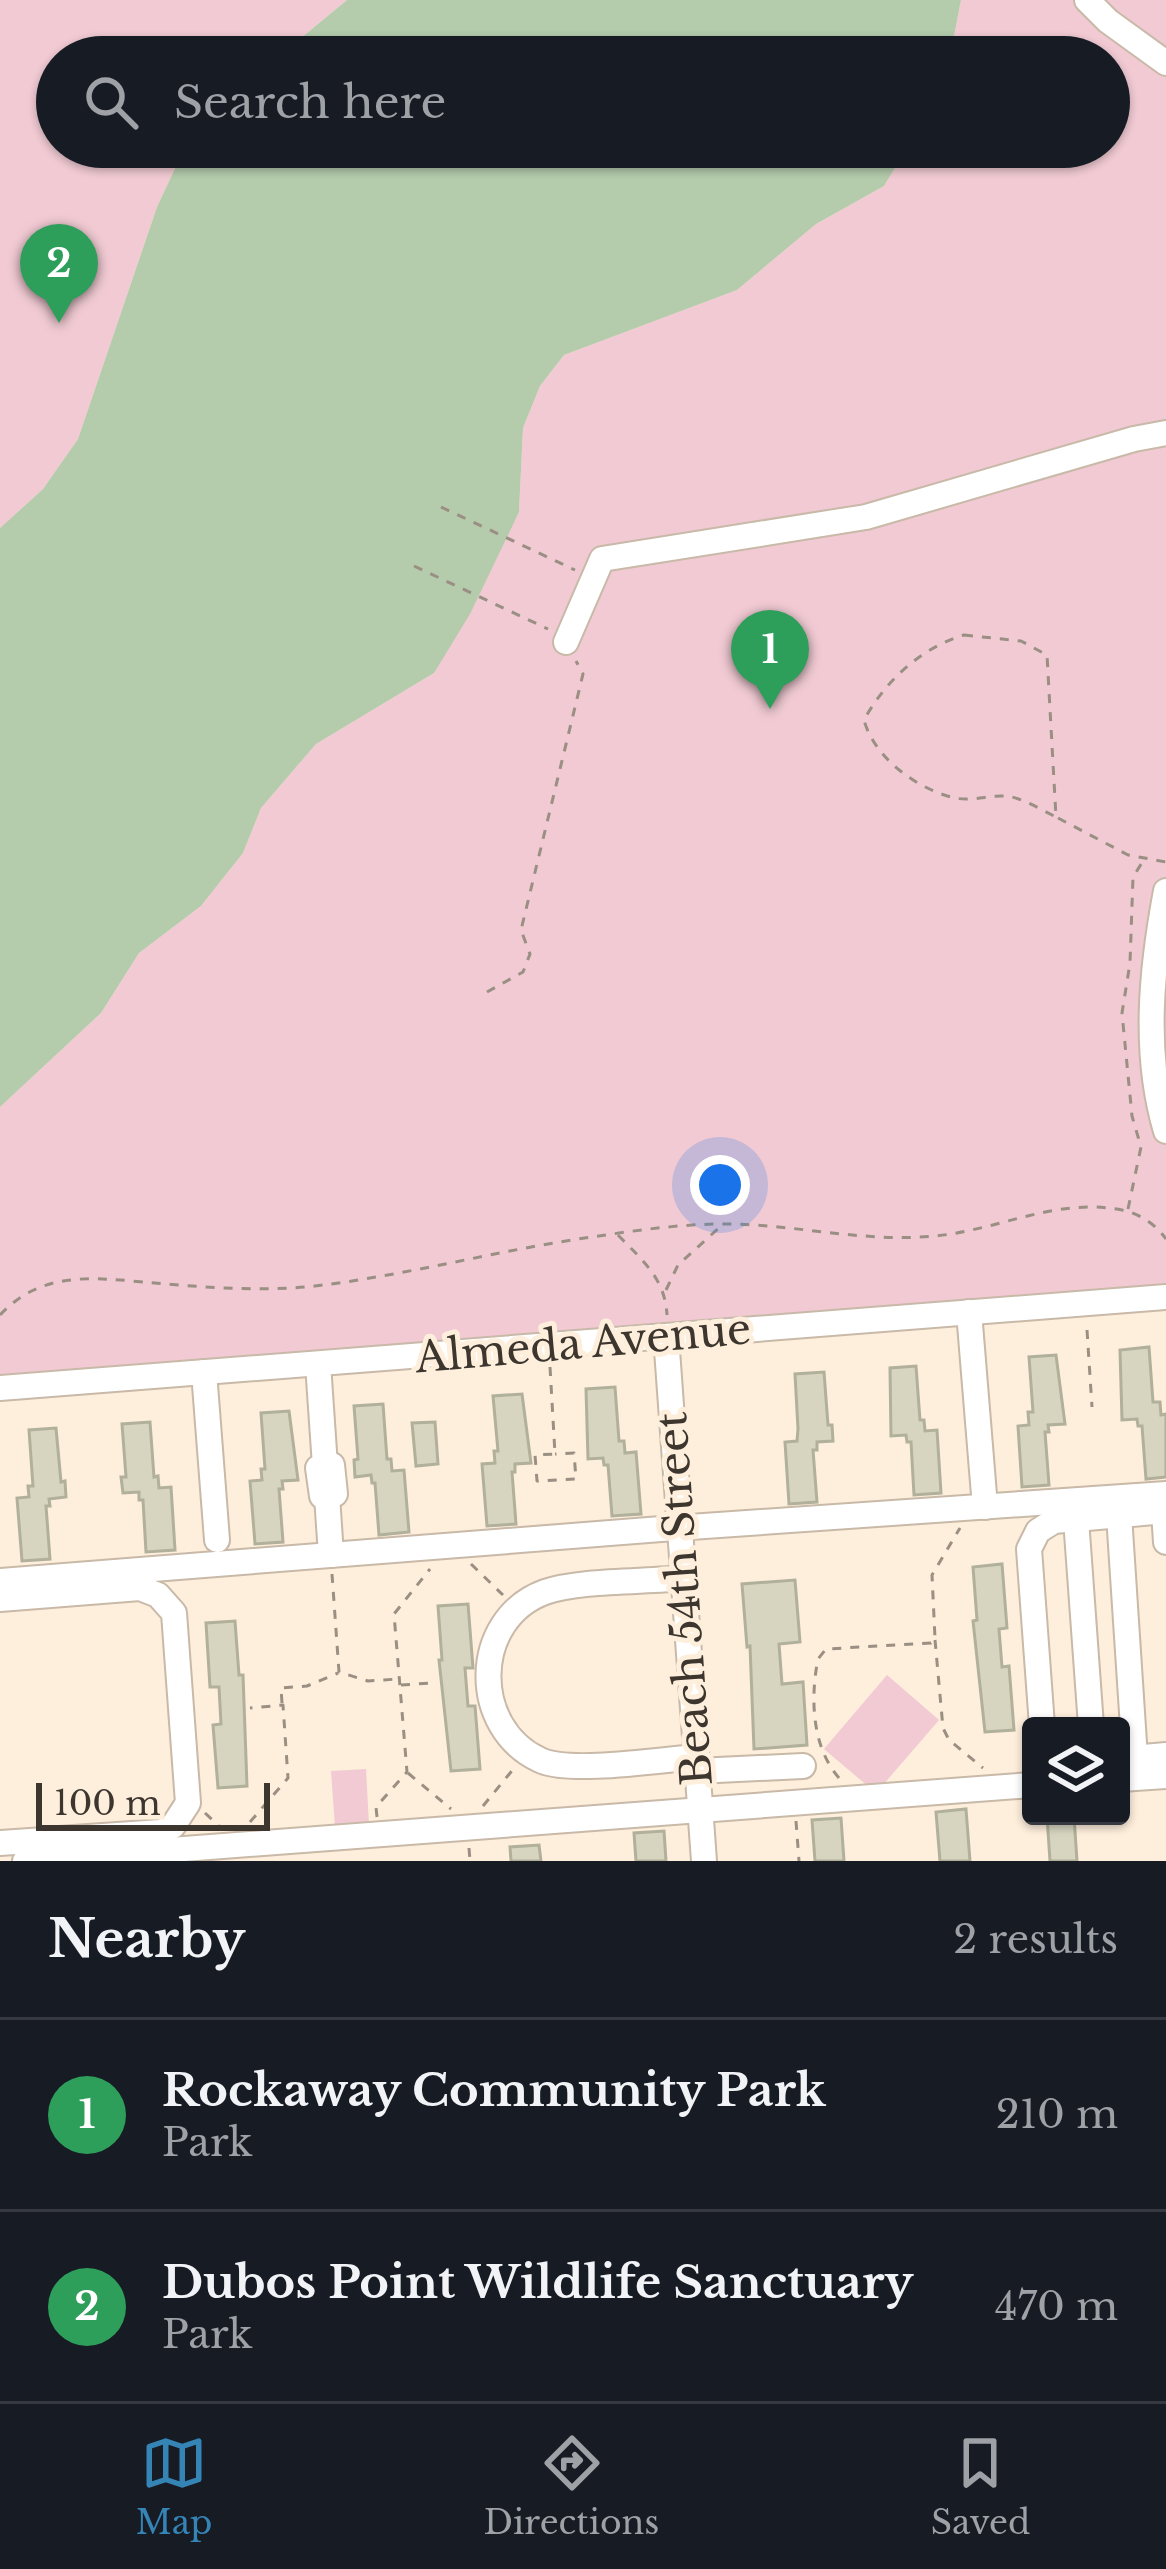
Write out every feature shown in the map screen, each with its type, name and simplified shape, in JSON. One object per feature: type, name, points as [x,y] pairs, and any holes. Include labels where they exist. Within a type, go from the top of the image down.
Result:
[{"type":"street","points":[[1088,0],[1129,36]]},
{"type":"street","points":[[1130,37],[1166,63]]},
{"type":"street","points":[[567,640],[602,559],[866,517],[1134,439],[1164,437]]},
{"type":"street","points":[[1166,891],[1154,1064],[1166,1131]]},
{"type":"street","name":"Almeda Avenue","points":[[0,1388],[1166,1298]]},
{"type":"street","points":[[969,1312],[979,1507]]},
{"type":"street","name":"Beach 54th Street","points":[[666,1336],[704,1861]]},
{"type":"street","points":[[318,1364],[325,1466],[334,1468],[335,1494],[328,1496],[331,1555]]},
{"type":"street","points":[[204,1372],[217,1540]]},
{"type":"street","points":[[0,1582],[979,1507],[1165,1506]]},
{"type":"street","points":[[1041,1717],[1029,1549],[1038,1531],[1054,1521],[1165,1506]]},
{"type":"street","points":[[1165,1506],[1166,1542]]},
{"type":"street","points":[[1119,1515],[1125,1717]]},
{"type":"street","points":[[1076,1519],[1090,1717]]},
{"type":"street","points":[[683,1578],[557,1589],[517,1609],[498,1628],[488,1670],[489,1690],[504,1733],[528,1752],[560,1766],[803,1766]]},
{"type":"street","points":[[0,1599],[140,1588],[167,1603],[174,1613],[188,1804],[173,1826],[161,1832],[0,1844]]},
{"type":"street","points":[[1130,1764],[1166,1755]]},
{"type":"street","points":[[1130,1766],[1166,1776]]},
{"type":"street","points":[[25,1861],[1018,1786]]},
{"type":"path","points":[[441,507],[594,578]]},
{"type":"path","points":[[414,566],[567,640],[583,674],[521,930],[530,954],[523,972],[488,992]]},
{"type":"path","points":[[1056,817],[1047,655],[1021,641],[964,634],[932,645],[876,698],[863,720],[870,742],[920,783],[953,798],[1008,796],[1128,855],[1166,862]]},
{"type":"path","points":[[0,1316],[18,1296],[55,1282],[100,1277],[207,1286],[310,1287],[616,1233],[721,1226],[757,1225],[849,1237],[933,1237],[1055,1208],[1096,1209],[1125,1210],[1156,1225],[1166,1240]]},
{"type":"path","points":[[666,1336],[666,1292],[678,1265],[721,1226]]},
{"type":"path","points":[[616,1233],[650,1267],[666,1292]]},
{"type":"path","points":[[1087,1330],[1092,1407]]},
{"type":"path","points":[[549,1347],[555,1454]]},
{"type":"path","points":[[574,1453],[576,1479],[537,1481],[535,1455],[555,1454],[574,1453]]},
{"type":"path","points":[[979,1507],[932,1575],[943,1728],[949,1740],[1018,1786]]},
{"type":"path","points":[[517,1609],[451,1545],[394,1613],[399,1682],[407,1772],[468,1827],[528,1752]]},
{"type":"path","points":[[331,1555],[339,1672]]},
{"type":"path","points":[[856,1798],[821,1755],[818,1659],[826,1649],[931,1643],[935,1638]]},
{"type":"path","points":[[188,1804],[200,1808],[233,1845],[289,1778],[281,1688],[307,1686],[339,1672],[368,1681],[431,1683]]},
{"type":"path","points":[[250,1708],[283,1705]]},
{"type":"path","points":[[378,1834],[376,1808],[407,1772]]},
{"type":"path","points":[[795,1802],[799,1861]]},
{"type":"shaded area","points":[[0,0],[347,0],[303,36],[36,36],[36,168],[175,168],[157,207],[78,439],[43,489],[0,528]]},
{"type":"shaded area","points":[[347,0],[961,0],[954,36],[303,36]]},
{"type":"shaded area","points":[[961,0],[1166,0],[1166,1297],[0,1388],[0,1107],[101,1013],[139,953],[201,906],[243,853],[261,808],[316,744],[434,673],[519,512],[523,428],[540,386],[564,355],[737,290],[816,224],[884,186],[895,168],[1130,168],[1130,36],[954,36]]},
{"type":"shaded area","points":[[175,168],[895,168],[884,186],[816,224],[737,290],[564,355],[540,386],[523,428],[519,512],[470,614],[434,673],[316,744],[261,808],[243,853],[201,906],[139,953],[101,1013],[0,1107],[0,528],[43,489],[78,439],[157,207]]},
{"type":"shaded area","points":[[887,1675],[939,1720],[876,1793],[824,1749]]},
{"type":"shaded area","points":[[366,1769],[369,1825],[335,1827],[331,1771]]},
{"type":"building","points":[[1149,1347],[1153,1402],[1160,1402],[1161,1415],[1166,1414],[1166,1477],[1146,1479],[1142,1426],[1137,1419],[1122,1420],[1120,1350]]},
{"type":"building","points":[[1056,1355],[1065,1424],[1048,1425],[1049,1432],[1045,1432],[1049,1485],[1022,1487],[1018,1426],[1029,1425],[1028,1412],[1033,1412],[1029,1357]]},
{"type":"building","points":[[916,1366],[920,1420],[924,1420],[925,1431],[937,1430],[941,1493],[914,1495],[911,1442],[906,1435],[891,1436],[890,1368]]},
{"type":"building","points":[[824,1372],[833,1441],[817,1442],[813,1450],[817,1502],[789,1504],[785,1442],[797,1441],[795,1374]]},
{"type":"building","points":[[615,1387],[619,1441],[624,1441],[625,1453],[636,1452],[641,1514],[612,1516],[608,1465],[603,1458],[588,1459],[586,1389]]},
{"type":"building","points":[[522,1394],[531,1463],[515,1464],[512,1472],[516,1524],[487,1526],[482,1464],[495,1463],[494,1451],[498,1451],[493,1396]]},
{"type":"building","points":[[383,1404],[387,1459],[391,1459],[392,1471],[404,1470],[409,1532],[379,1535],[375,1483],[371,1475],[355,1477],[354,1406]]},
{"type":"building","points":[[289,1411],[298,1480],[282,1481],[283,1489],[279,1489],[283,1542],[255,1544],[250,1481],[262,1480],[261,1469],[265,1469],[261,1413]]},
{"type":"building","points":[[150,1422],[154,1477],[158,1476],[159,1488],[171,1487],[175,1550],[146,1552],[143,1500],[139,1492],[123,1493],[122,1424]]},
{"type":"building","points":[[435,1422],[438,1464],[416,1466],[412,1423]]},
{"type":"building","points":[[56,1428],[66,1497],[49,1499],[50,1506],[46,1506],[50,1559],[22,1561],[17,1498],[29,1497],[28,1486],[33,1486],[29,1430]]},
{"type":"building","points":[[1002,1564],[1007,1628],[999,1629],[1002,1667],[1009,1666],[1014,1730],[985,1732],[973,1621],[977,1620],[973,1567]]},
{"type":"building","points":[[795,1580],[800,1642],[779,1644],[782,1684],[803,1682],[807,1745],[754,1749],[742,1584]]},
{"type":"building","points":[[468,1604],[473,1668],[465,1668],[468,1706],[475,1706],[480,1769],[451,1771],[438,1606]]},
{"type":"building","points":[[235,1621],[239,1675],[243,1675],[247,1786],[218,1788],[213,1725],[221,1724],[219,1687],[210,1687],[206,1623]]},
{"type":"building","points":[[966,1809],[970,1861],[940,1861],[936,1812]]},
{"type":"building","points":[[841,1818],[844,1861],[815,1861],[812,1820]]},
{"type":"building","points":[[1048,1825],[1075,1825],[1077,1861],[1050,1861]]},
{"type":"building","points":[[664,1831],[666,1861],[636,1861],[634,1833]]},
{"type":"building","points":[[539,1845],[541,1861],[511,1861],[510,1847]]},
{"type":"place","name":"Dubos Point Wildlife Sanctuary","points":[[59,323]]},
{"type":"place","name":"Rockaway Community Park","points":[[770,709]]}]
